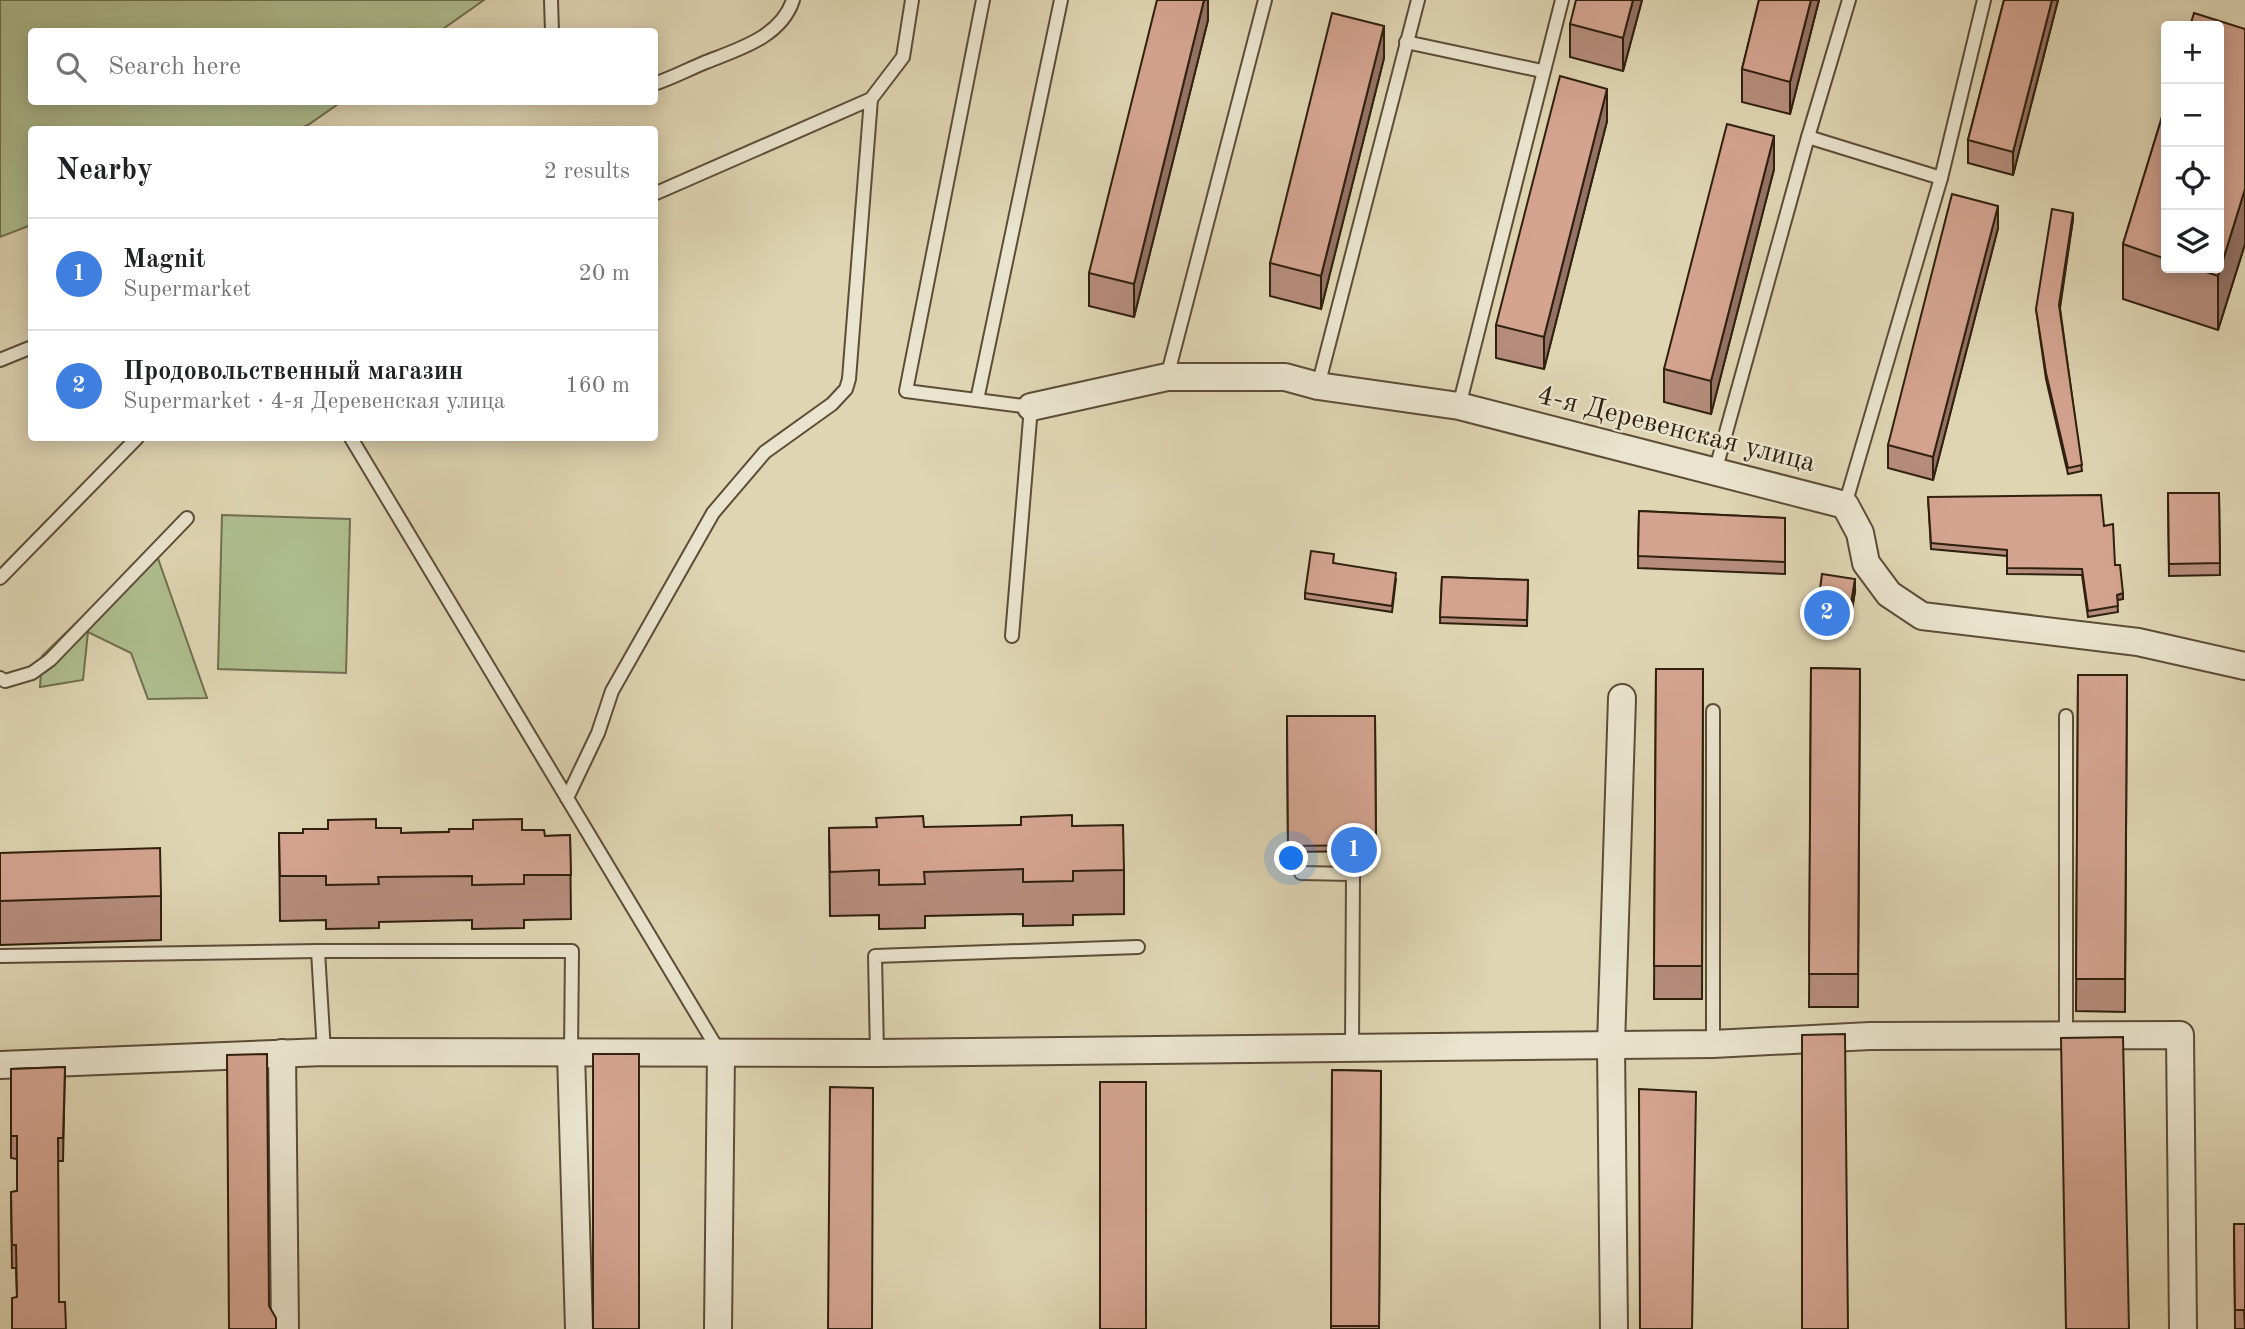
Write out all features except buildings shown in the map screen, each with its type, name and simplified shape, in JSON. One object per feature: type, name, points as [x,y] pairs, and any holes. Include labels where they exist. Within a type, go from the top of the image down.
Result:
[{"type":"street","name":"4-я Деревенская улица","points":[[1031,407],[1167,377],[1285,377],[1318,386],[1459,406],[1845,505]]},
{"type":"street","points":[[1845,505],[1860,533],[1866,563],[1889,594],[1922,616],[2138,642],[2245,666]]},
{"type":"street","points":[[1614,1329],[1611,1045],[1622,698]]},
{"type":"street","points":[[0,1065],[324,1052],[877,1054],[1713,1044],[1870,1037],[2180,1035],[2183,1329]]},
{"type":"street","points":[[571,1053],[579,1329]]},
{"type":"street","points":[[718,1329],[720,1053]]},
{"type":"street","points":[[282,1054],[285,1329]]},
{"type":"lane","points":[[551,0],[552,28]]},
{"type":"lane","points":[[658,82],[742,50],[769,32],[789,14],[793,0]]},
{"type":"lane","points":[[658,192],[871,99],[903,57],[912,0]]},
{"type":"lane","points":[[983,0],[906,391],[1031,407],[1012,636]]},
{"type":"lane","points":[[977,400],[1061,0]]},
{"type":"lane","points":[[1167,377],[1265,0]]},
{"type":"lane","points":[[1318,386],[1418,0]]},
{"type":"lane","points":[[1459,406],[1562,0]]},
{"type":"lane","points":[[1714,473],[1849,0]]},
{"type":"lane","points":[[1845,505],[1941,178],[1984,0]]},
{"type":"lane","points":[[1406,42],[1542,71]]},
{"type":"lane","points":[[567,798],[598,733],[612,691],[713,513],[765,452],[832,404],[846,389],[849,379],[871,99]]},
{"type":"lane","points":[[1808,137],[1941,178]]},
{"type":"lane","points":[[0,360],[28,349]]},
{"type":"lane","points":[[0,578],[134,441]]},
{"type":"lane","points":[[353,441],[720,1053]]},
{"type":"lane","points":[[0,678],[5,681],[32,673],[50,660],[187,518]]},
{"type":"lane","points":[[1713,711],[1713,1044]]},
{"type":"lane","points":[[2066,716],[2066,1035]]},
{"type":"lane","points":[[1301,873],[1353,874],[1352,1048]]},
{"type":"lane","points":[[877,1054],[875,956],[1138,947]]},
{"type":"lane","points":[[318,951],[324,1052]]},
{"type":"lane","points":[[0,956],[318,951],[572,951],[571,1053]]},
{"type":"green space","points":[[0,0],[484,0],[444,28],[28,28],[28,105],[337,105],[305,126],[28,126],[28,226],[0,237]]},
{"type":"green space","points":[[222,515],[350,519],[346,673],[218,669]]},
{"type":"green space","points":[[154,547],[207,698],[148,699],[131,653],[88,632],[83,680],[40,687],[42,656]]},
{"type":"place","name":"Продовольственный магазин","points":[[1827,613]]},
{"type":"place","name":"Magnit","points":[[1354,850]]}]
